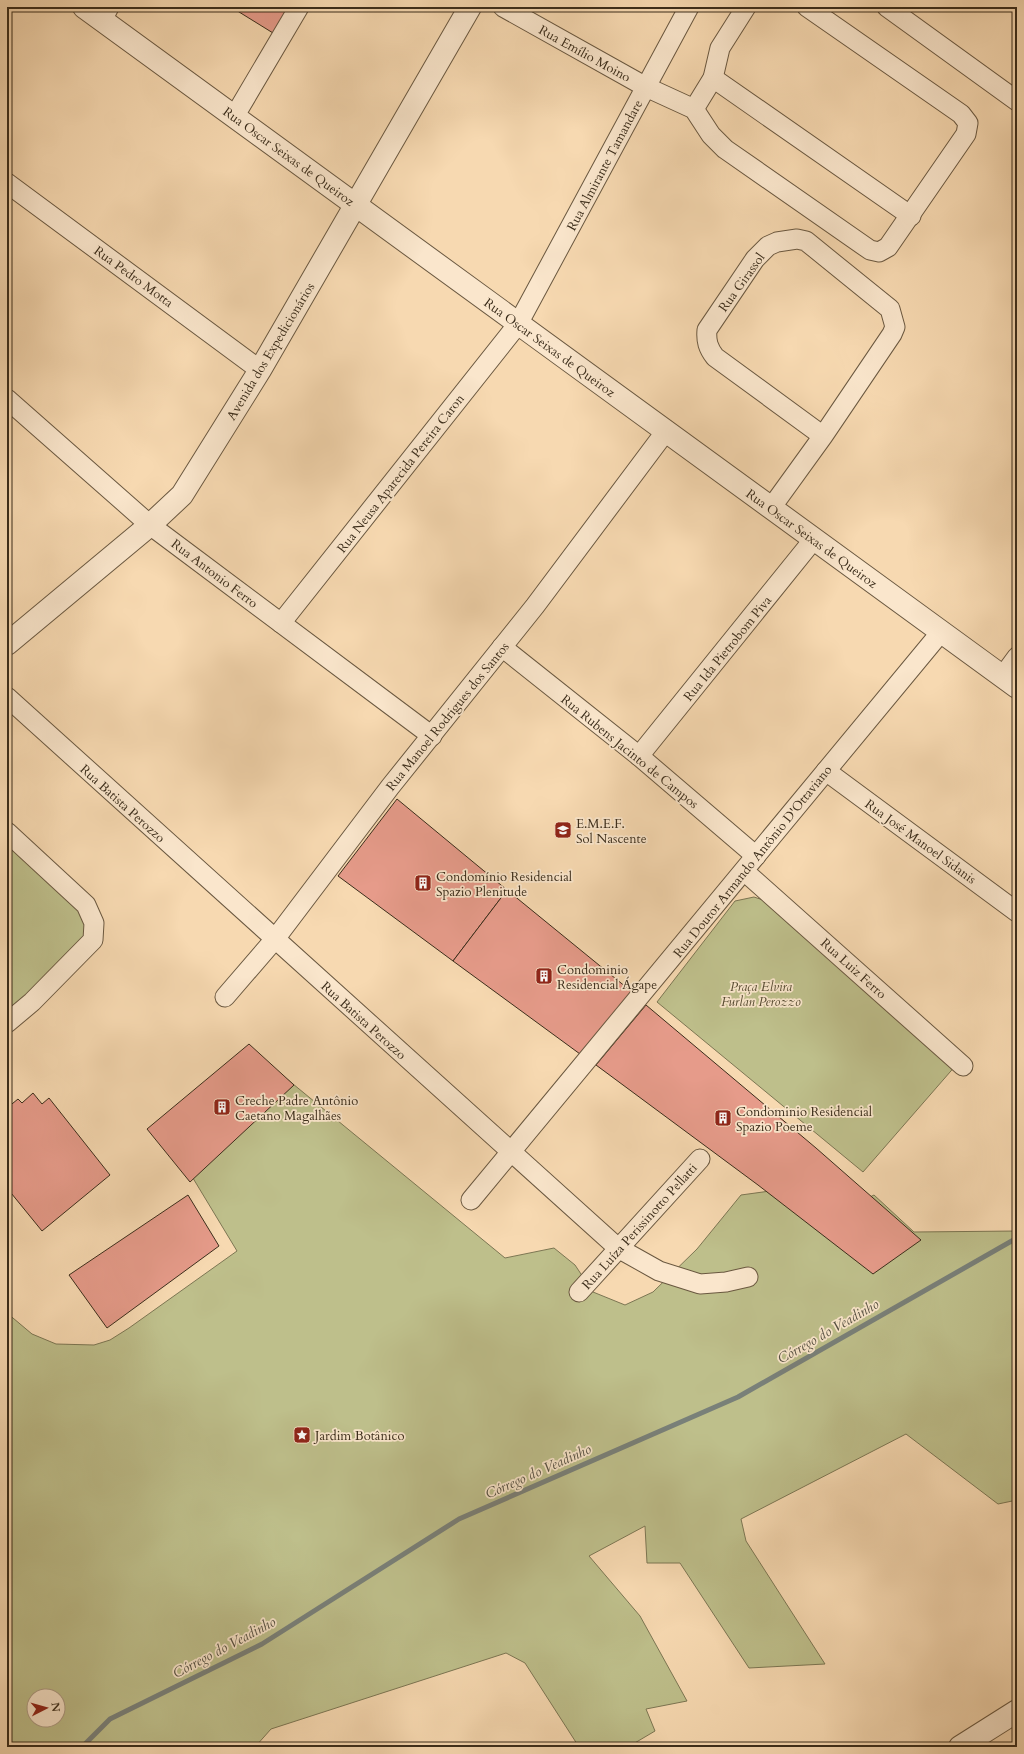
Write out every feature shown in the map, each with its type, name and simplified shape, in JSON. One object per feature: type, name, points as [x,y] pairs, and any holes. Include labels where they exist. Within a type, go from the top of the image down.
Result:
[{"type":"street","name":"Rua Oscar Seixas de Queiroz","points":[[84,7],[105,13],[234,117],[1010,681]]},
{"type":"street","points":[[234,117],[299,7]]},
{"type":"street","name":"Avenida dos Expedicionários","points":[[7,644],[150,524],[182,495],[260,370],[470,7]]},
{"type":"street","name":"Rua Emílio Moino","points":[[503,7],[646,87],[694,109]]},
{"type":"street","name":"Rua Almirante Tamandare","points":[[518,324],[689,7]]},
{"type":"street","points":[[746,7],[720,48],[713,78],[694,109],[711,135],[725,149],[870,250],[879,252],[888,247],[911,216],[966,134],[968,123],[961,114],[807,7]]},
{"type":"street","points":[[887,7],[1017,101]]},
{"type":"street","points":[[713,78],[911,216]]},
{"type":"street","name":"Rua Pedro Motta","points":[[7,183],[260,370]]},
{"type":"street","name":"Rua Girassol","points":[[771,508],[823,436],[892,334],[895,327],[894,318],[890,309],[806,241],[787,239],[768,246],[755,258],[707,330],[706,338],[708,349],[715,357],[823,436]]},
{"type":"street","name":"Rua Neusa Aparecida Pereira Caron","points":[[281,623],[518,324]]},
{"type":"street","name":"Rua Antonio Ferro","points":[[7,400],[150,524],[432,736]]},
{"type":"street","name":"Rua Manoel Rodrigues dos Santos","points":[[225,997],[275,939],[390,787],[502,647],[666,431]]},
{"type":"street","name":"Rua Ida Pietrobom Piva","points":[[639,756],[814,539]]},
{"type":"street","name":"Rua Doutor Armando Antônio D'Ottaviano","points":[[471,1200],[941,632]]},
{"type":"street","name":"Rua Rubens Jacinto de Campos","points":[[502,647],[639,756],[750,863]]},
{"type":"street","points":[[1010,681],[1017,657]]},
{"type":"street","name":"Rua Batista Perozzo","points":[[7,698],[618,1248],[659,1271],[700,1284],[726,1282],[748,1277]]},
{"type":"street","name":"Rua José Manoel Sidanis","points":[[826,771],[1017,912]]},
{"type":"street","points":[[7,832],[86,905],[94,923],[93,940],[32,1002],[7,1023]]},
{"type":"street","name":"Rua Luiz Ferro","points":[[750,863],[963,1066]]},
{"type":"street","name":"Rua Luíza Perissinotto Pellatti","points":[[578,1292],[700,1159]]},
{"type":"street","points":[[960,1747],[1017,1711]]},
{"type":"green space","points":[[7,842],[79,907],[88,923],[89,940],[7,1012]]},
{"type":"green space","name":"Praça Elvira Furlan Perozzo","points":[[754,897],[763,900],[957,1064],[863,1172],[657,1002],[735,901]]},
{"type":"green space","name":"Jardim Botânico","points":[[265,1061],[505,1258],[554,1248],[575,1265],[593,1292],[625,1305],[653,1292],[697,1249],[741,1195],[792,1188],[843,1210],[874,1195],[914,1232],[1017,1231],[1017,1500],[998,1504],[906,1434],[741,1519],[746,1541],[825,1664],[749,1668],[680,1563],[647,1563],[645,1526],[589,1556],[640,1616],[687,1701],[646,1709],[655,1731],[628,1747],[579,1747],[525,1663],[506,1653],[271,1729],[255,1747],[7,1747],[7,1313],[32,1334],[56,1344],[94,1345],[110,1340],[129,1328],[237,1251],[179,1155]]},
{"type":"building","points":[[231,7],[289,7],[273,33]]},
{"type":"building","name":"Condomínio Residencial Spazio Plenitude","points":[[397,799],[507,890],[453,961],[338,876]]},
{"type":"building","name":"Condominio Residencial Ágape","points":[[507,890],[632,992],[580,1054],[453,961]]},
{"type":"building","name":"Condominio Residencial Spazio Poeme","points":[[646,1005],[816,1148],[921,1240],[873,1274],[758,1185],[596,1065]]},
{"type":"building","name":"Creche Padre Antônio Caetano Magalhães","points":[[249,1044],[294,1085],[190,1182],[147,1129]]},
{"type":"building","points":[[33,1093],[42,1104],[49,1098],[110,1175],[42,1231],[7,1188],[7,1108],[18,1099],[22,1103]]},
{"type":"building","points":[[188,1195],[219,1246],[107,1328],[69,1275]]},
{"type":"waterway","name":"Córrego do Veadinho","points":[[82,1747],[110,1719],[262,1644],[459,1519],[738,1397],[1017,1238]]},
{"type":"place","name":"E.M.E.F. Sol Nascente","points":[[563,830]]},
{"type":"place","name":"Condomínio Residencial Spazio Plenitude","points":[[423,883]]},
{"type":"place","name":"Condominio Residencial Ágape","points":[[544,976]]},
{"type":"place","name":"Creche Padre Antônio Caetano Magalhães","points":[[222,1107]]},
{"type":"place","name":"Condominio Residencial Spazio Poeme","points":[[723,1118]]},
{"type":"place","name":"Jardim Botânico","points":[[302,1435]]}]
